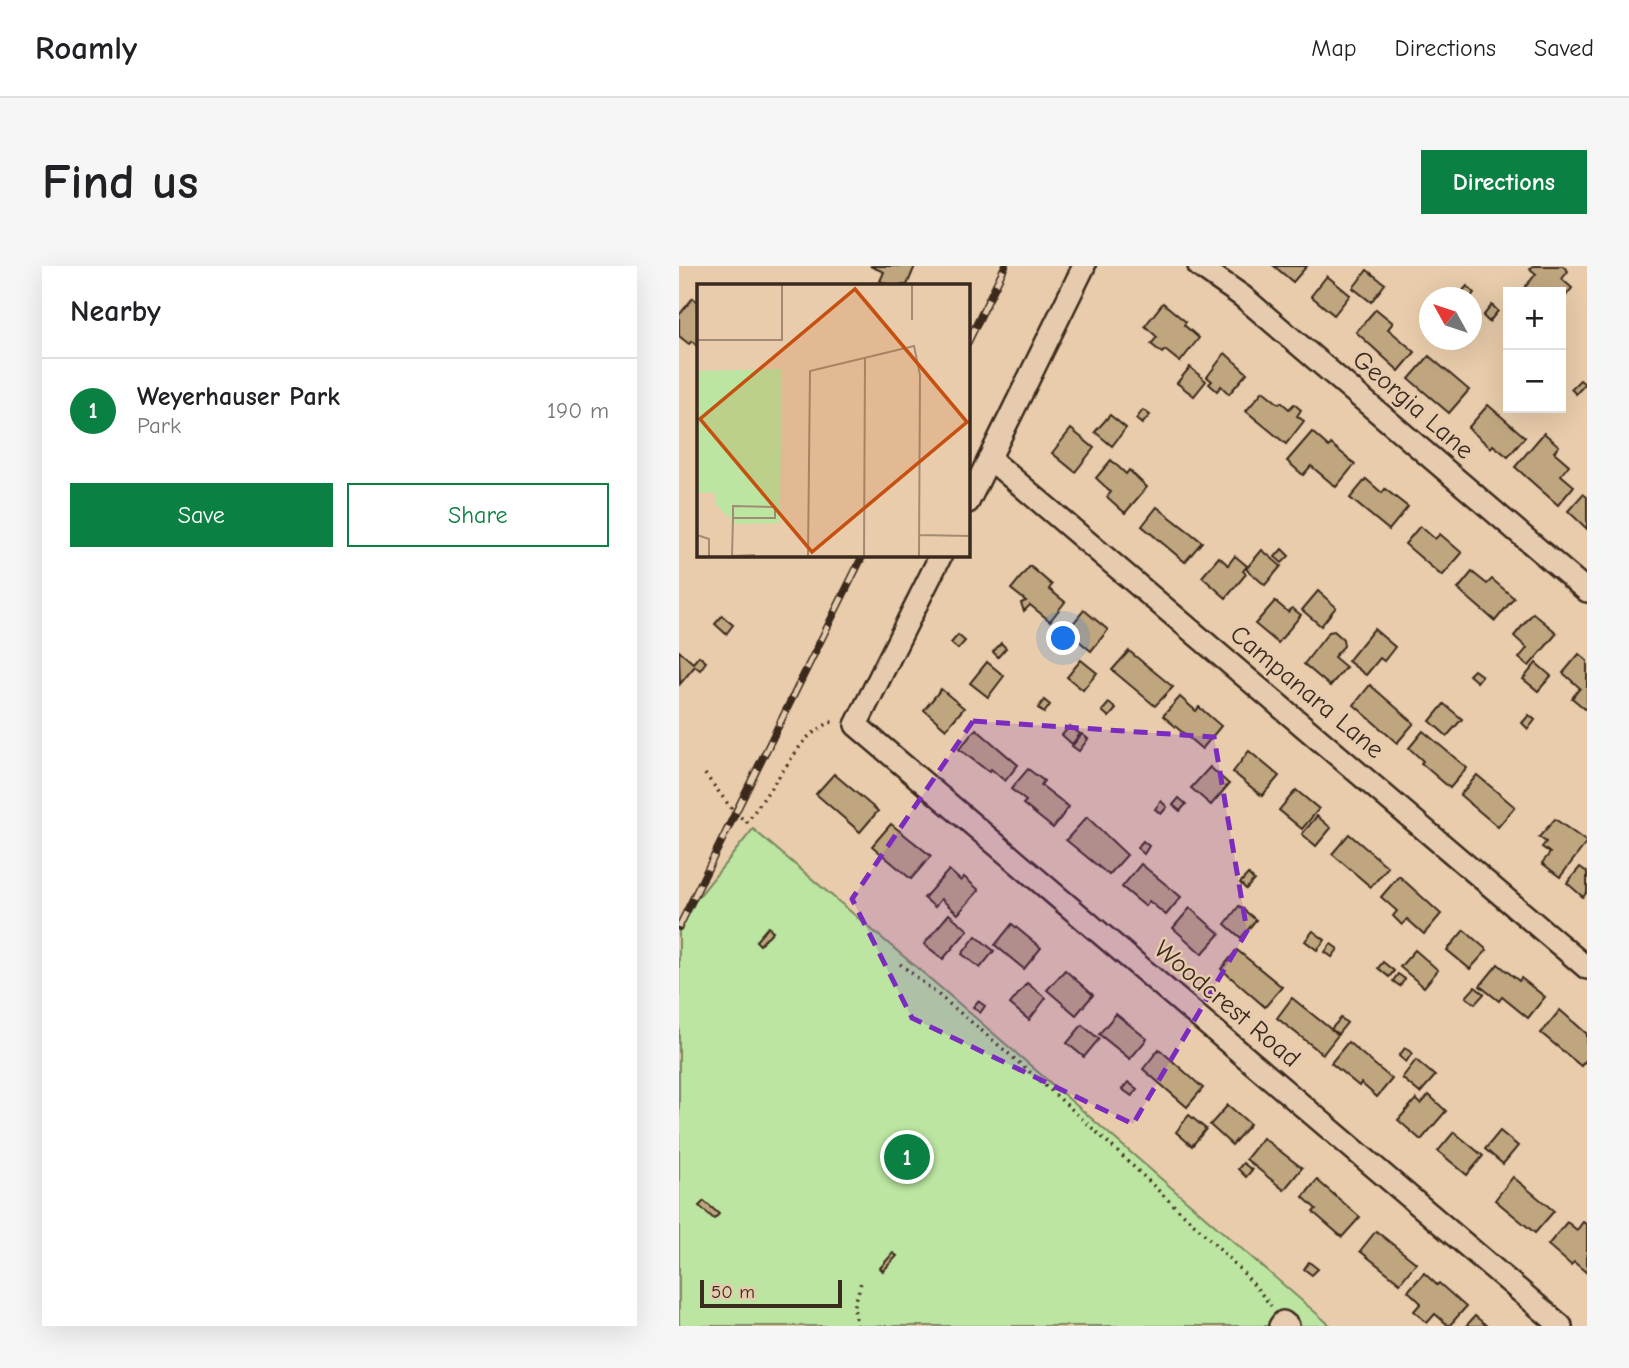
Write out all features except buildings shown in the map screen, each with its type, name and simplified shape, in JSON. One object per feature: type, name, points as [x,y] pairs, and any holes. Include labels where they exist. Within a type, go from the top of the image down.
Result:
[{"type":"street","points":[[969,500],[1084,266]]},
{"type":"street","name":"Georgia Lane","points":[[1199,266],[1242,296],[1587,591]]},
{"type":"street","name":"Campanara Lane","points":[[990,459],[1587,968]]},
{"type":"street","points":[[856,725],[940,556]]},
{"type":"street","name":"Woodcrest Road","points":[[856,725],[1561,1326]]},
{"type":"path","points":[[705,774],[735,813],[747,822],[784,765],[810,735],[830,722],[856,725]]},
{"type":"path","points":[[900,964],[982,1030],[1122,1155],[1251,1279],[1284,1325]]},
{"type":"path","points":[[857,1326],[854,1308],[861,1282]]},
{"type":"highlighted area","points":[[973,721],[1214,737],[1247,931],[1133,1124],[912,1018],[852,899]]},
{"type":"green space","points":[[753,829],[1331,1326],[679,1326],[679,921]]},
{"type":"railway","points":[[969,340],[1005,266]]},
{"type":"railway","points":[[679,927],[863,556]]},
{"type":"place","name":"Weyerhauser Park","points":[[907,1157]]}]
